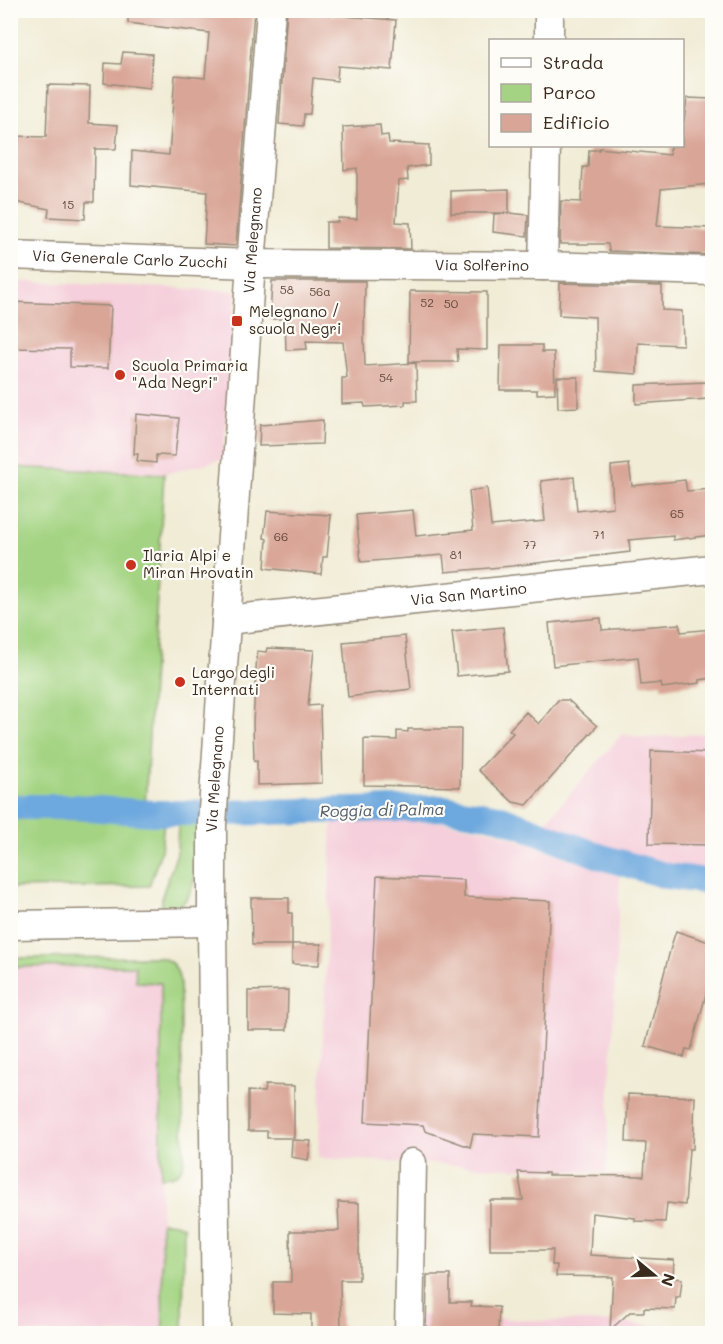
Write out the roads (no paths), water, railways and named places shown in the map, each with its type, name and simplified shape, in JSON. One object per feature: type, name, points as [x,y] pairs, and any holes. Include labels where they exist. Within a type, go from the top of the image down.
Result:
[{"type":"street","name":"Via Melegnano","points":[[216,1334],[212,824],[271,10]]},
{"type":"street","points":[[549,10],[549,39]]},
{"type":"street","points":[[543,266],[546,147]]},
{"type":"street","name":"Via Generale Carlo Zucchi","points":[[10,255],[251,264]]},
{"type":"street","name":"Via Solferino","points":[[251,264],[543,266],[712,271]]},
{"type":"street","name":"Via San Martino","points":[[226,620],[712,569]]},
{"type":"street","points":[[10,925],[212,922]]},
{"type":"street","points":[[410,1334],[412,1163]]},
{"type":"waterway","name":"Roggia di Palma","points":[[10,807],[74,807],[153,813],[198,813]]},
{"type":"waterway","name":"Roggia di Palma","points":[[220,813],[444,808],[499,817],[602,857],[667,876],[712,882]]},
{"type":"place","name":"Melegnano / scuola Negri","points":[[237,321]]},
{"type":"place","name":"Scuola Primaria \"Ada Negri\"","points":[[120,375]]},
{"type":"place","name":"Ilaria Alpi e Miran Hrovatin","points":[[131,565]]},
{"type":"place","name":"Largo degli Internati","points":[[180,682]]}]
